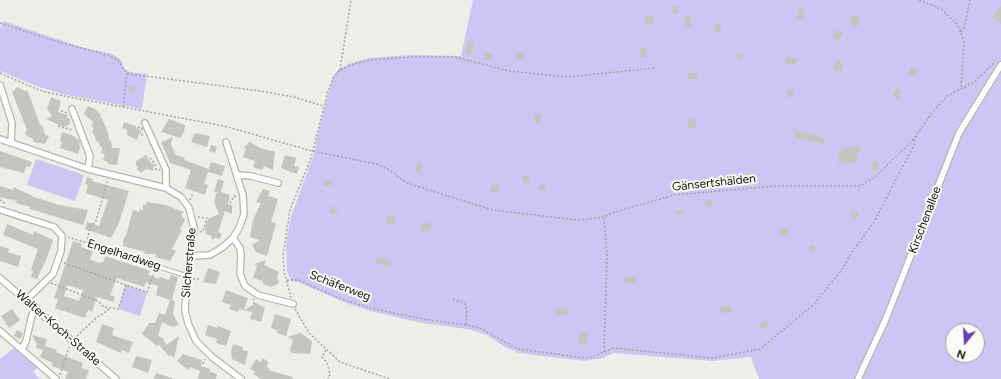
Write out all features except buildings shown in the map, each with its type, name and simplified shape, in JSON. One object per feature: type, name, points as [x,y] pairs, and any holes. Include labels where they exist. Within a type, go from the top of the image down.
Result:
[{"type":"street","name":"Kirschenallee","points":[[858,379],[885,321],[959,133],[999,63]]},
{"type":"street","points":[[0,84],[12,123],[11,143]]},
{"type":"street","points":[[72,110],[90,156],[88,169]]},
{"type":"street","points":[[145,123],[166,170],[166,188]]},
{"type":"street","name":"Silcherstraße","points":[[0,139],[88,169],[166,188],[180,197],[189,208],[192,218],[193,232],[187,276],[185,311],[191,332],[196,341],[212,357],[241,379]]},
{"type":"street","points":[[190,256],[210,255],[224,247],[233,238],[239,228],[244,214],[243,197],[226,142]]},
{"type":"street","points":[[237,175],[251,176],[278,183]]},
{"type":"street","points":[[2,210],[54,227],[62,236],[58,262],[47,281],[26,300]]},
{"type":"street","points":[[233,238],[240,248],[240,274],[245,286],[258,295],[293,304]]},
{"type":"street","name":"Walter-Koch-Straße","points":[[0,278],[116,379]]},
{"type":"street","points":[[22,349],[26,342],[32,315],[36,308]]},
{"type":"street","points":[[0,331],[56,379]]},
{"type":"lane","name":"Engelhardweg","points":[[156,266],[187,276]]},
{"type":"path","points":[[340,70],[351,0]]},
{"type":"path","points":[[919,0],[946,13],[958,25],[964,41],[961,89]]},
{"type":"path","points":[[960,32],[964,28],[970,0]]},
{"type":"path","points":[[0,23],[110,56],[118,60],[127,73],[123,107]]},
{"type":"path","points":[[390,379],[340,362],[309,333],[293,304],[284,271],[283,255],[287,224],[292,205],[312,151],[323,106],[334,77],[340,70],[352,64],[370,60],[410,57],[455,57],[509,71],[567,77],[655,68]]},
{"type":"path","name":"Gänsertshälden","points":[[0,73],[49,93],[224,126],[312,151],[376,164],[392,172],[407,183],[493,210],[578,220],[604,217],[615,212],[674,195],[775,186],[860,186],[875,177],[914,139],[930,114],[947,96],[974,82],[989,66],[999,63]]},
{"type":"path","points":[[127,73],[260,91],[294,97],[323,106]]},
{"type":"path","points":[[58,126],[82,133]]},
{"type":"path","name":"Schäferweg","points":[[287,280],[299,280],[338,298],[370,308],[423,319],[466,324],[487,330],[509,345],[518,349],[586,358],[595,356],[613,348],[713,358],[760,349],[817,301],[841,271],[852,252],[874,222],[915,143],[914,139]]},
{"type":"path","points":[[150,158],[155,164],[156,169]]},
{"type":"path","points":[[87,243],[90,227],[96,221],[109,174]]},
{"type":"path","points":[[191,199],[193,192]]},
{"type":"path","points":[[230,203],[234,196],[243,197]]},
{"type":"path","points":[[192,218],[202,216],[207,218],[203,232],[193,232]]},
{"type":"path","points":[[604,217],[607,257],[604,352]]},
{"type":"path","name":"Engelhardweg","points":[[62,236],[156,266]]},
{"type":"path","points":[[58,262],[148,292],[156,266]]},
{"type":"path","points":[[196,279],[201,278]]},
{"type":"path","points":[[47,281],[98,300],[104,307],[118,309],[126,285]]},
{"type":"path","points":[[453,299],[465,304],[467,310],[466,324]]},
{"type":"path","points":[[59,379],[61,367],[72,340],[96,318],[111,308]]},
{"type":"path","points":[[326,350],[322,357],[327,363],[330,374],[328,379]]},
{"type":"shaded area","points":[[473,0],[1001,0],[1001,379],[759,379],[751,357],[713,361],[613,353],[603,358],[585,361],[519,353],[505,347],[487,335],[467,329],[422,323],[370,311],[346,303],[298,282],[291,281],[287,271],[286,245],[290,219],[314,154],[318,132],[333,76],[340,68],[369,58],[411,55],[461,56]]},
{"type":"shaded area","points":[[3,21],[81,47],[112,54],[120,59],[125,69],[130,72],[147,74],[142,109],[62,94],[39,87],[0,71],[0,29]]},
{"type":"shaded area","points":[[36,159],[84,175],[75,201],[27,185]]},
{"type":"shaded area","points":[[126,285],[147,292],[140,316],[118,309]]},
{"type":"shaded area","points":[[14,348],[37,368],[33,372],[40,379],[0,379],[0,359]]}]
